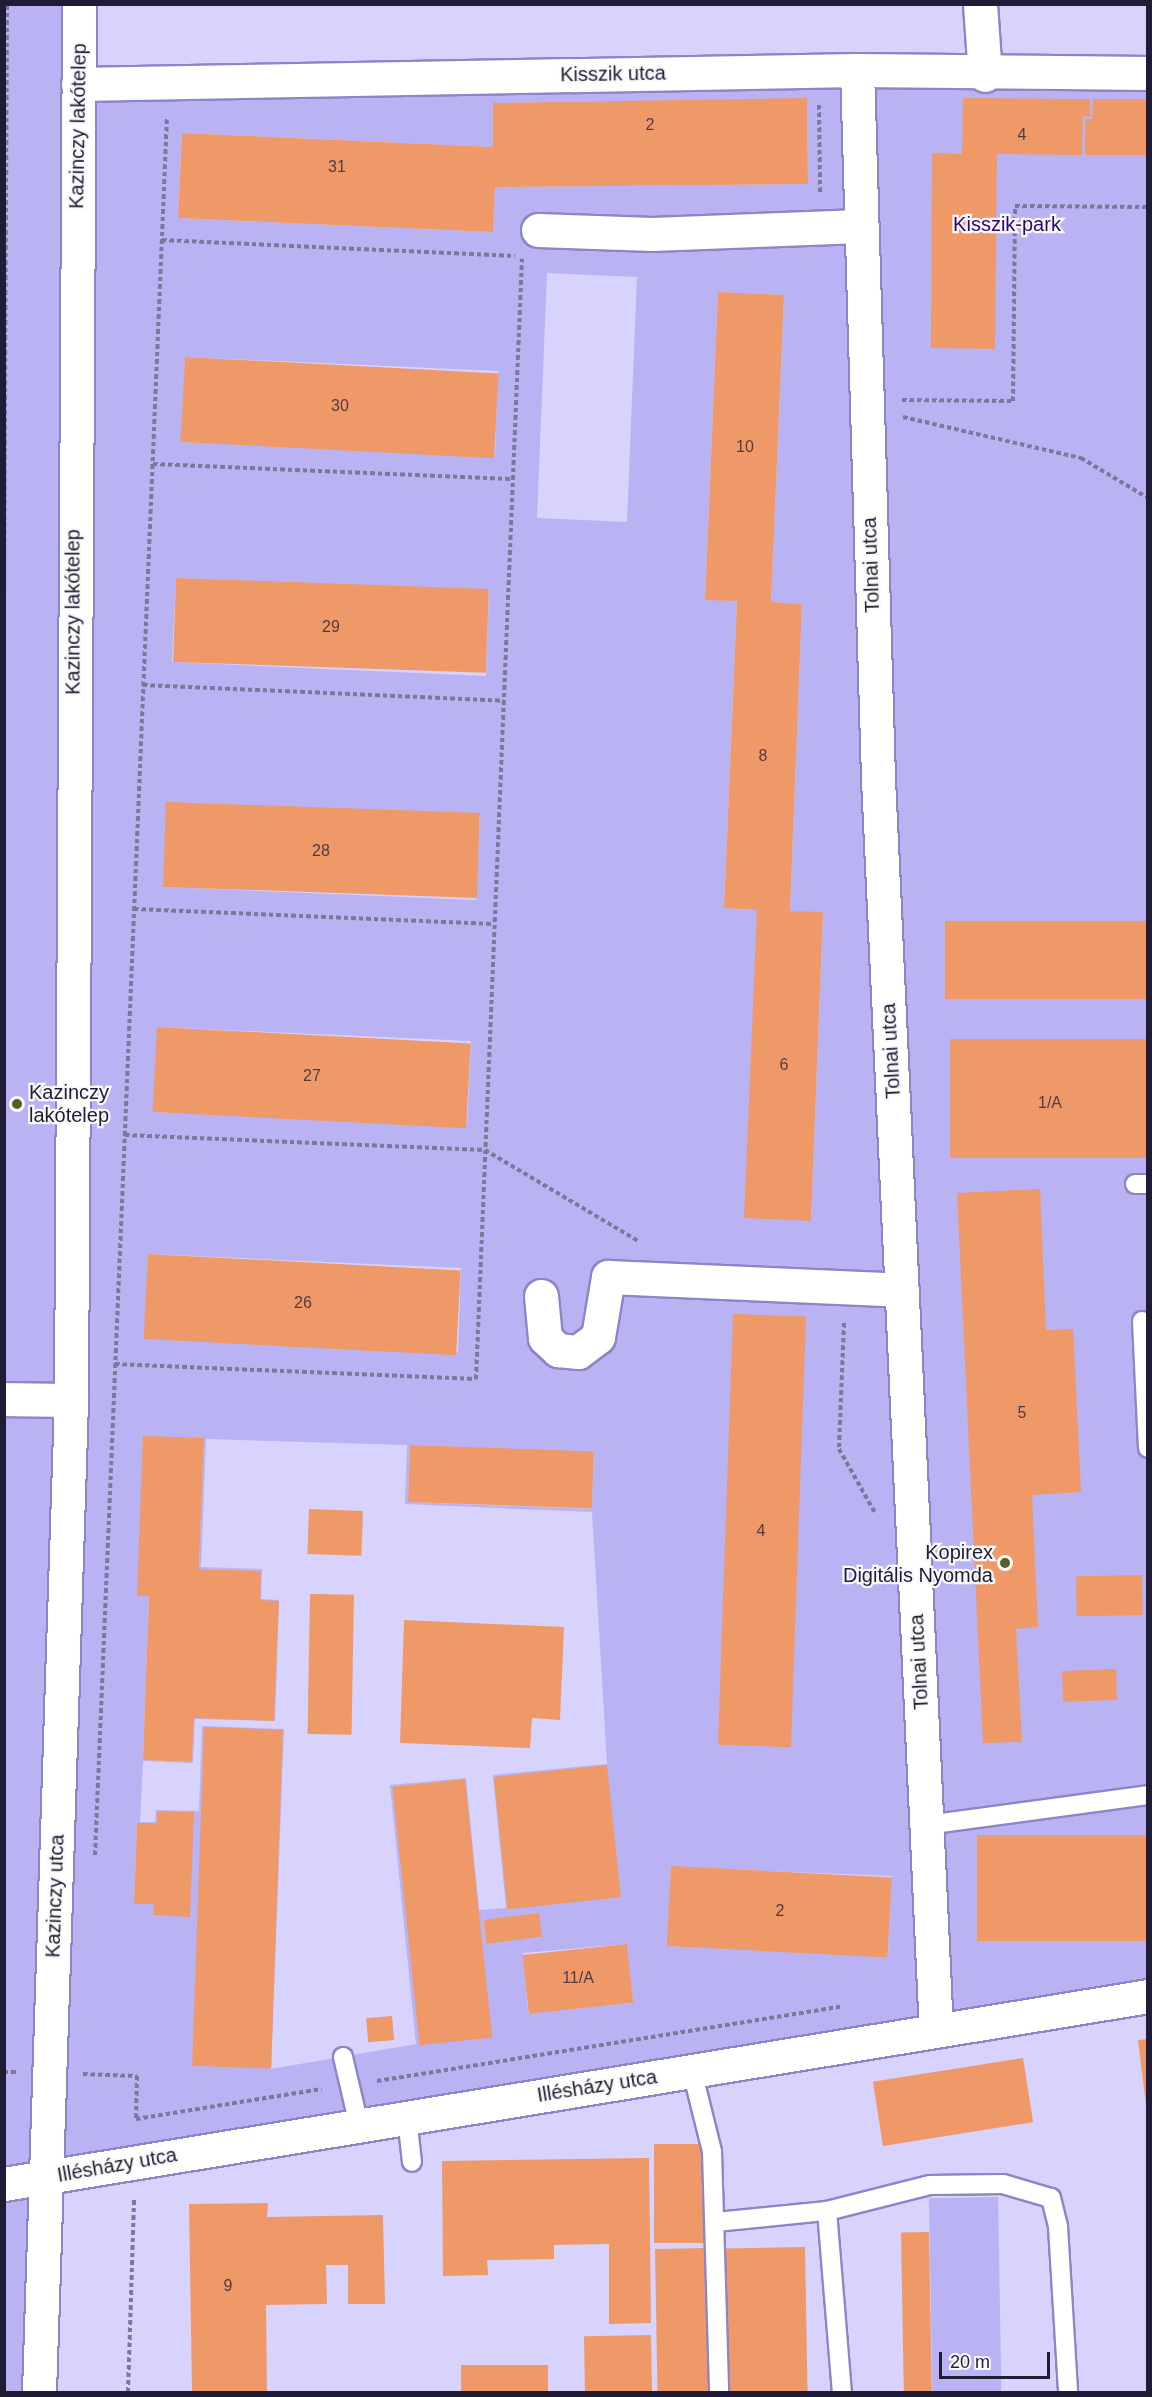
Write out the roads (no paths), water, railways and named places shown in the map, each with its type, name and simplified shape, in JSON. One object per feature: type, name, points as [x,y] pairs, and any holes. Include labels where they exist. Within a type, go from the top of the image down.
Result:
[{"type":"street","name":"Kazinczy lakótelep","points":[[71,1400],[79,4]]},
{"type":"street","points":[[980,4],[985,75]]},
{"type":"street","name":"Kisszik utca","points":[[78,84],[857,70],[985,75],[1148,73]]},
{"type":"street","name":"Tolnai utca","points":[[857,70],[860,226],[879,404],[902,1290],[936,2031]]},
{"type":"street","points":[[538,230],[652,234],[860,226]]},
{"type":"street","points":[[541,1296],[545,1338],[558,1350],[579,1352],[598,1337],[608,1277],[902,1290]]},
{"type":"street","points":[[4,1399],[71,1400]]},
{"type":"street","name":"Kazinczy utca","points":[[39,2392],[71,1400]]},
{"type":"street","name":"Illésházy utca","points":[[4,2184],[1148,1996]]},
{"type":"lane","points":[[1142,1321],[1148,1448]]},
{"type":"lane","points":[[927,1825],[1148,1795]]},
{"type":"lane","points":[[343,2057],[359,2125]]},
{"type":"lane","points":[[692,2071],[712,2151],[716,2222],[718,2392]]},
{"type":"lane","points":[[407,2117],[412,2162]]},
{"type":"lane","points":[[716,2222],[827,2211],[930,2185],[1003,2184],[1051,2198],[1058,2227],[1068,2392]]},
{"type":"lane","points":[[827,2211],[842,2392]]},
{"type":"place","name":"Kazinczy lakótelep","points":[[17,1104]]},
{"type":"place","name":"Kopirex Digitális Nyomda","points":[[1005,1563]]},
{"type":"park label","name":"Kisszik-park","points":[[1007,224]]}]
